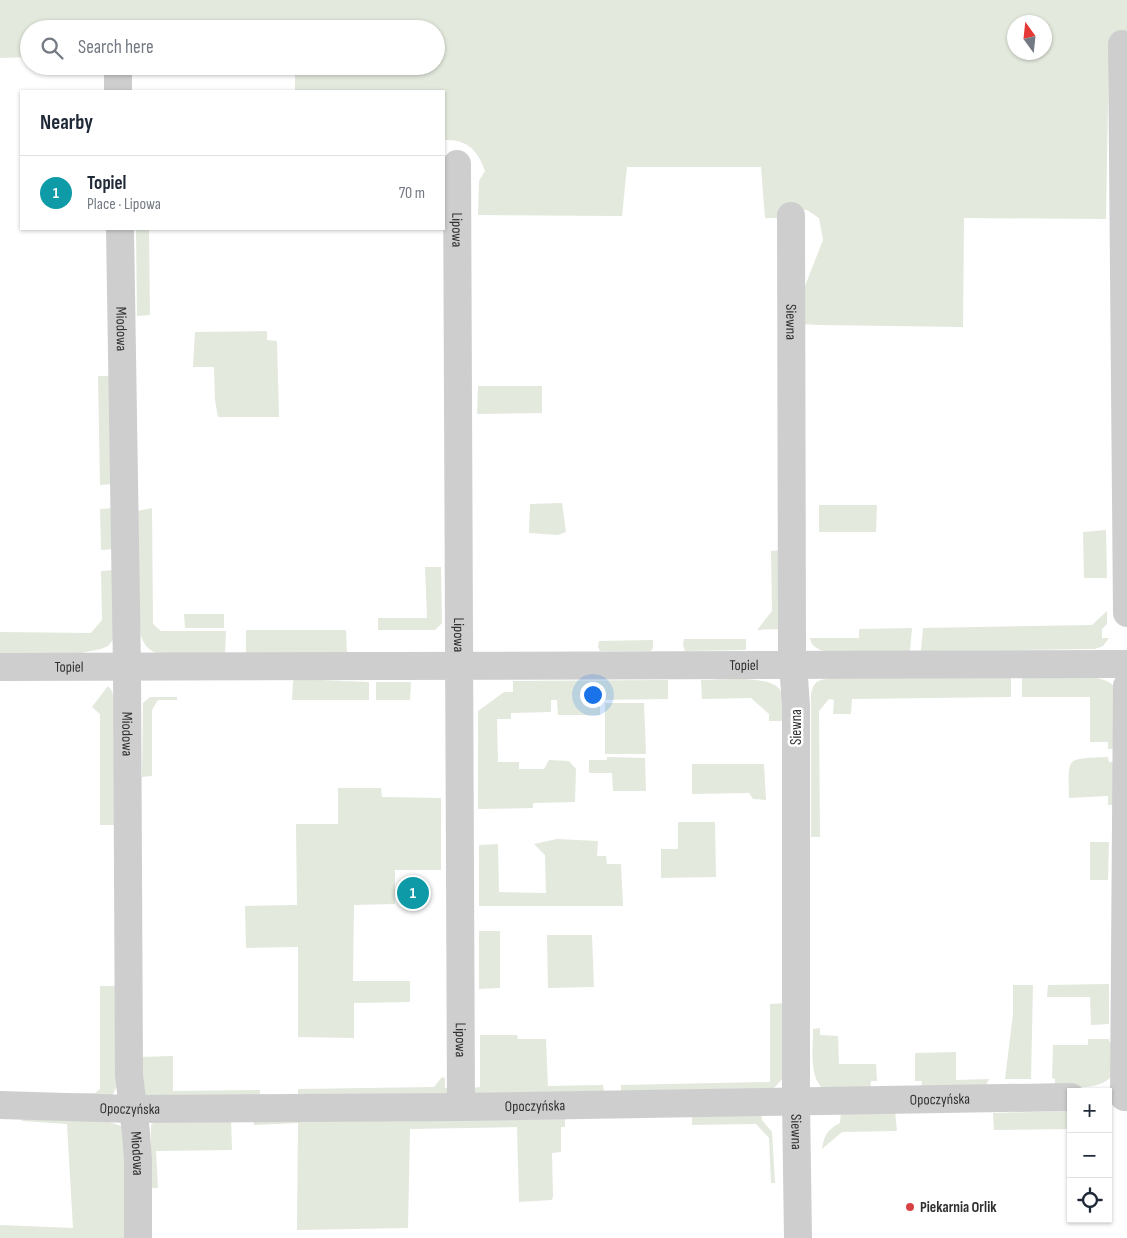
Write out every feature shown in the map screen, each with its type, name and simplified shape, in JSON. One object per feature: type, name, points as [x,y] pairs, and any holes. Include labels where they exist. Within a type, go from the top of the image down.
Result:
[{"type":"street","points":[[1122,44],[1127,613]]},
{"type":"street","name":"Lipowa","points":[[457,164],[461,1107]]},
{"type":"street","name":"Siewna","points":[[791,216],[793,664],[796,706],[798,1238]]},
{"type":"street","name":"Miodowa","points":[[120,230],[127,668],[129,1075],[138,1160],[138,1238]]},
{"type":"street","name":"Topiel","points":[[0,667],[1127,664]]},
{"type":"street","points":[[1120,1097],[1127,686]]},
{"type":"street","name":"Opoczyńska","points":[[0,1105],[133,1108],[461,1107],[1067,1097]]},
{"type":"shaded area","points":[[0,0],[1127,0],[1127,42],[1109,43],[1106,219],[964,218],[963,327],[820,325],[801,324],[805,286],[823,240],[819,218],[807,210],[795,209],[778,218],[765,218],[761,167],[627,167],[622,216],[478,215],[479,181],[485,171],[479,157],[470,147],[459,141],[445,140],[445,90],[295,90],[295,75],[445,75],[445,20],[20,20],[20,57],[0,58]]},
{"type":"shaded area","points":[[136,230],[149,230],[150,315],[137,316]]},
{"type":"shaded area","points":[[267,331],[267,340],[277,341],[279,417],[218,417],[215,400],[214,367],[193,367],[195,332]]},
{"type":"shaded area","points":[[98,376],[113,376],[115,484],[100,485]]},
{"type":"shaded area","points":[[478,386],[542,386],[542,413],[477,414]]},
{"type":"shaded area","points":[[562,503],[566,532],[558,535],[529,533],[530,504]]},
{"type":"shaded area","points":[[819,505],[877,505],[876,532],[819,532]]},
{"type":"shaded area","points":[[115,508],[117,549],[101,550],[100,509]]},
{"type":"shaded area","points":[[152,508],[153,624],[161,631],[226,631],[225,654],[161,654],[150,650],[143,641],[140,632],[137,511]]},
{"type":"shaded area","points":[[1106,530],[1107,578],[1084,578],[1083,532]]},
{"type":"shaded area","points":[[781,550],[781,629],[757,630],[772,611],[771,551]]},
{"type":"shaded area","points":[[425,567],[441,567],[442,623],[435,630],[378,630],[378,618],[427,618]]},
{"type":"shaded area","points":[[116,570],[117,635],[108,646],[81,653],[0,654],[0,632],[91,633],[102,620],[101,571]]},
{"type":"shaded area","points":[[1107,611],[1107,624],[1102,629],[1102,638],[1109,638],[1103,646],[1095,649],[921,651],[923,628],[1092,625]]},
{"type":"shaded area","points":[[184,614],[224,614],[224,628],[185,628]]},
{"type":"shaded area","points":[[912,628],[910,651],[824,651],[815,647],[810,638],[859,638],[859,629]]},
{"type":"shaded area","points":[[246,630],[346,630],[347,653],[246,653]]},
{"type":"shaded area","points":[[684,639],[746,639],[746,650],[685,651]]},
{"type":"shaded area","points":[[653,640],[651,651],[600,651],[598,647],[599,641]]},
{"type":"shaded area","points":[[832,678],[1011,678],[1011,697],[852,699],[851,714],[833,714],[834,700],[829,699],[819,711],[820,837],[811,837],[811,694],[818,681]]},
{"type":"shaded area","points":[[1022,678],[1097,678],[1111,683],[1115,687],[1118,749],[1108,749],[1108,742],[1090,742],[1090,697],[1022,697]]},
{"type":"shaded area","points":[[295,679],[369,682],[369,700],[292,700],[293,681]]},
{"type":"shaded area","points":[[744,679],[774,685],[780,690],[783,697],[784,721],[769,721],[769,714],[751,698],[702,699],[701,680]]},
{"type":"shaded area","points":[[668,680],[668,699],[600,700],[600,715],[558,715],[557,700],[551,700],[551,712],[511,713],[511,719],[497,719],[498,762],[519,762],[519,769],[544,769],[549,760],[569,761],[576,769],[575,802],[533,803],[533,808],[478,809],[478,711],[504,692],[513,692],[513,681]]},
{"type":"shaded area","points":[[376,682],[411,682],[410,700],[376,700]]},
{"type":"shaded area","points":[[108,686],[112,691],[115,703],[117,825],[100,825],[100,714],[92,707]]},
{"type":"shaded area","points":[[150,697],[177,697],[177,700],[158,700],[152,710],[152,776],[142,777],[143,703]]},
{"type":"shaded area","points":[[605,703],[644,703],[646,754],[605,754]]},
{"type":"shaded area","points":[[607,757],[645,758],[646,791],[613,791],[612,773],[589,773],[589,760],[607,760]]},
{"type":"shaded area","points":[[1108,757],[1109,762],[1118,762],[1119,805],[1108,805],[1108,796],[1069,798],[1069,774],[1072,762],[1084,758]]},
{"type":"shaded area","points":[[692,764],[764,764],[766,800],[753,799],[749,793],[692,794]]},
{"type":"shaded area","points":[[338,788],[381,788],[382,797],[441,798],[441,870],[395,870],[395,904],[354,905],[353,981],[410,981],[410,1002],[354,1003],[354,1038],[298,1037],[298,947],[246,948],[245,906],[297,905],[296,824],[338,824]]},
{"type":"shaded area","points":[[678,822],[715,822],[716,877],[661,878],[661,849],[678,849]]},
{"type":"shaded area","points":[[557,839],[598,841],[597,856],[606,856],[607,864],[621,864],[623,906],[479,906],[479,845],[498,844],[499,892],[546,893],[545,855],[534,844]]},
{"type":"shaded area","points":[[1090,842],[1109,842],[1108,880],[1090,880]]},
{"type":"shaded area","points":[[479,931],[500,931],[500,988],[479,989]]},
{"type":"shaded area","points":[[547,935],[592,935],[594,987],[548,988]]},
{"type":"shaded area","points":[[1109,984],[1109,1024],[1091,1025],[1090,997],[1047,997],[1048,985]]},
{"type":"shaded area","points":[[1013,985],[1033,985],[1031,1079],[1005,1079],[1013,1014]]},
{"type":"shaded area","points":[[100,986],[118,986],[118,1084],[113,1094],[108,1097],[75,1099],[76,1093],[95,1093],[100,1089]]},
{"type":"shaded area","points":[[786,1003],[784,1077],[770,1090],[621,1093],[621,1085],[770,1082],[770,1004]]},
{"type":"shaded area","points":[[820,1028],[820,1035],[838,1036],[839,1064],[876,1064],[877,1081],[871,1081],[870,1090],[823,1088],[816,1077],[813,1061],[813,1029]]},
{"type":"shaded area","points":[[480,1035],[517,1035],[518,1039],[546,1039],[548,1086],[603,1085],[604,1093],[474,1093],[472,1088],[480,1087]]},
{"type":"shaded area","points":[[1088,1039],[1109,1039],[1109,1042],[1115,1042],[1115,1067],[1111,1077],[1098,1085],[1055,1088],[1055,1079],[1052,1078],[1053,1045],[1088,1045]]},
{"type":"shaded area","points":[[956,1052],[956,1080],[989,1079],[984,1089],[921,1090],[922,1081],[915,1081],[915,1053]]},
{"type":"shaded area","points":[[173,1056],[173,1091],[260,1090],[260,1095],[151,1099],[142,1094],[140,1057]]},
{"type":"shaded area","points":[[442,1077],[445,1078],[445,1088],[451,1088],[446,1094],[298,1095],[298,1089],[434,1087]]},
{"type":"shaded area","points":[[895,1111],[897,1131],[842,1132],[822,1149],[827,1133],[840,1123],[841,1112]]},
{"type":"shaded area","points":[[1067,1111],[1067,1129],[994,1130],[993,1113]]},
{"type":"shaded area","points":[[761,1114],[762,1120],[772,1132],[775,1183],[771,1183],[769,1138],[756,1124],[692,1125],[692,1115]]},
{"type":"shaded area","points":[[23,1117],[106,1121],[121,1126],[125,1131],[129,1238],[0,1238],[0,1225],[73,1228],[67,1124],[22,1121]]},
{"type":"shaded area","points":[[565,1118],[565,1127],[561,1127],[561,1152],[552,1153],[552,1200],[519,1202],[517,1127],[410,1129],[408,1228],[297,1230],[298,1123],[254,1125],[253,1119]]},
{"type":"shaded area","points":[[231,1119],[232,1150],[156,1151],[158,1188],[151,1188],[151,1125],[154,1122]]},
{"type":"place","name":"Topiel","points":[[413,893]]},
{"type":"place","name":"Piekarnia Orlik","points":[[910,1207]]}]
